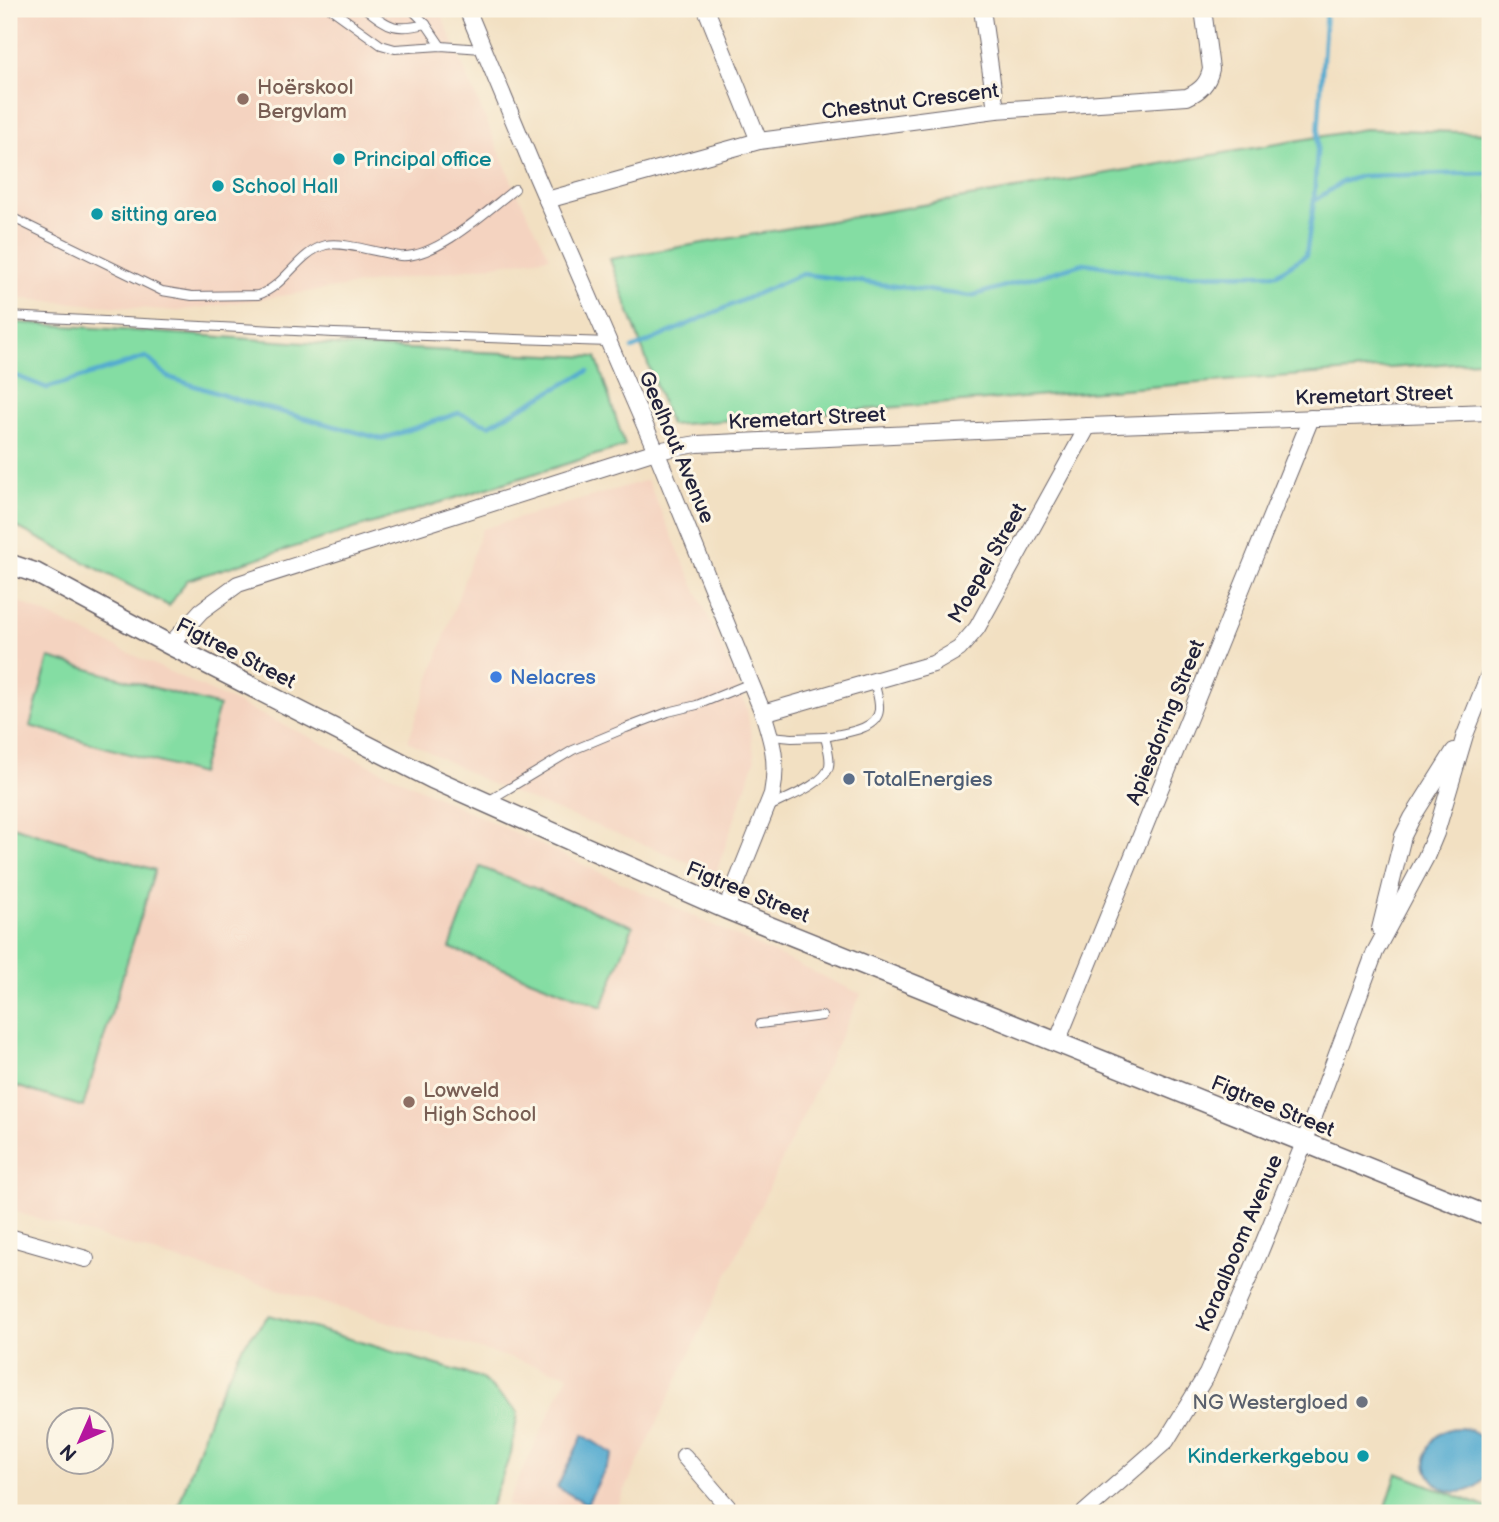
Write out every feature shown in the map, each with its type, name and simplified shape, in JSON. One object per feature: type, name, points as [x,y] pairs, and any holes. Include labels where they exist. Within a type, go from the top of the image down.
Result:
[{"type":"street","name":"Geelhout Avenue","points":[[467,9],[656,451],[763,713],[775,749],[776,774],[766,808],[726,908]]},
{"type":"street","points":[[706,9],[760,141]]},
{"type":"street","points":[[982,9],[996,110]]},
{"type":"street","name":"Chestnut Crescent","points":[[547,200],[760,141],[996,110],[1187,97],[1204,86],[1210,69],[1203,9]]},
{"type":"street","name":"Kremetart Street","points":[[170,645],[201,611],[238,584],[656,451],[697,444],[1088,426],[1490,412]]},
{"type":"street","name":"Apiesdoring Street","points":[[1057,1042],[1311,418]]},
{"type":"street","name":"Moepel Street","points":[[763,713],[933,664],[959,649],[977,628],[1088,426]]},
{"type":"street","name":"Figtree Street","points":[[9,564],[36,573],[170,645],[433,779],[486,803],[726,908],[1490,1217]]},
{"type":"street","name":"Koraalboom Avenue","points":[[1375,952],[1436,833],[1465,735],[1490,673]]},
{"type":"street","name":"Koraalboom Avenue","points":[[1084,1513],[1166,1441],[1207,1374],[1304,1143],[1375,952],[1403,836],[1465,735]]},
{"type":"street","points":[[9,1237],[86,1259]]},
{"type":"street","points":[[684,1456],[731,1513]]},
{"type":"lane","points":[[331,9],[381,45],[406,49],[440,46],[482,49]]},
{"type":"lane","points":[[366,9],[397,29],[426,24]]},
{"type":"lane","points":[[411,9],[426,24],[440,46]]},
{"type":"lane","points":[[9,216],[162,291],[192,296],[258,295],[274,286],[310,251],[330,244],[404,257],[422,252],[454,235],[515,189]]},
{"type":"lane","points":[[9,316],[610,342]]},
{"type":"lane","points":[[771,736],[825,737],[868,726],[875,721],[879,710],[874,681]]},
{"type":"lane","points":[[486,803],[573,750],[751,683]]},
{"type":"lane","points":[[766,808],[823,778],[830,765],[825,737]]},
{"type":"lane","points":[[760,1024],[822,1016]]},
{"type":"shaded area","name":"Hoërskool Bergvlam","points":[[9,9],[439,9],[515,189],[550,257],[177,311],[9,298]]},
{"type":"shaded area","name":"Nelacres","points":[[647,480],[747,709],[755,760],[716,873],[493,785],[408,741],[482,529]]},
{"type":"shaded area","name":"Lowveld High School","points":[[9,597],[861,994],[614,1513],[531,1513],[506,1505],[568,1375],[9,1210]]},
{"type":"green space","points":[[1364,129],[1490,133],[1490,360],[670,425],[610,259]]},
{"type":"green space","points":[[9,322],[363,347],[596,357],[625,446],[187,580],[169,606],[9,523]]},
{"type":"green space","points":[[49,658],[219,706],[200,774],[30,726]]},
{"type":"green space","points":[[9,825],[155,870],[83,1107],[9,1084]]},
{"type":"green space","points":[[480,867],[633,926],[602,1007],[450,948]]},
{"type":"green space","points":[[269,1315],[481,1378],[518,1412],[511,1453],[488,1513],[176,1513],[215,1402],[242,1347]]},
{"type":"green space","points":[[1397,1473],[1490,1509],[1490,1513],[1384,1513]]},
{"type":"water","points":[[1458,1428],[1470,1430],[1481,1437],[1488,1448],[1488,1472],[1481,1483],[1470,1490],[1458,1492],[1446,1490],[1435,1483],[1428,1472],[1426,1460],[1428,1448],[1435,1437],[1446,1430]]},
{"type":"water","points":[[583,1435],[613,1454],[587,1504],[557,1487]]},
{"type":"waterway","points":[[1314,200],[1326,9]]},
{"type":"waterway","points":[[632,349],[802,274],[971,296],[1084,263],[1160,275],[1277,274],[1306,255],[1314,201],[1342,182],[1361,176],[1490,173]]},
{"type":"waterway","points":[[9,373],[47,388],[146,357],[168,377],[241,401],[382,439],[459,413],[489,425],[588,371]]},
{"type":"place","name":"Hoërskool Bergvlam","points":[[243,99]]},
{"type":"place","name":"Principal office","points":[[339,159]]},
{"type":"place","name":"School Hall","points":[[218,186]]},
{"type":"place","name":"sitting area","points":[[97,214]]},
{"type":"place","name":"Nelacres","points":[[496,677]]},
{"type":"place","name":"TotalEnergies","points":[[849,779]]},
{"type":"place","name":"Lowveld High School","points":[[409,1102]]},
{"type":"place","name":"NG Westergloed","points":[[1362,1402]]},
{"type":"place","name":"Kinderkerkgebou","points":[[1363,1456]]}]
